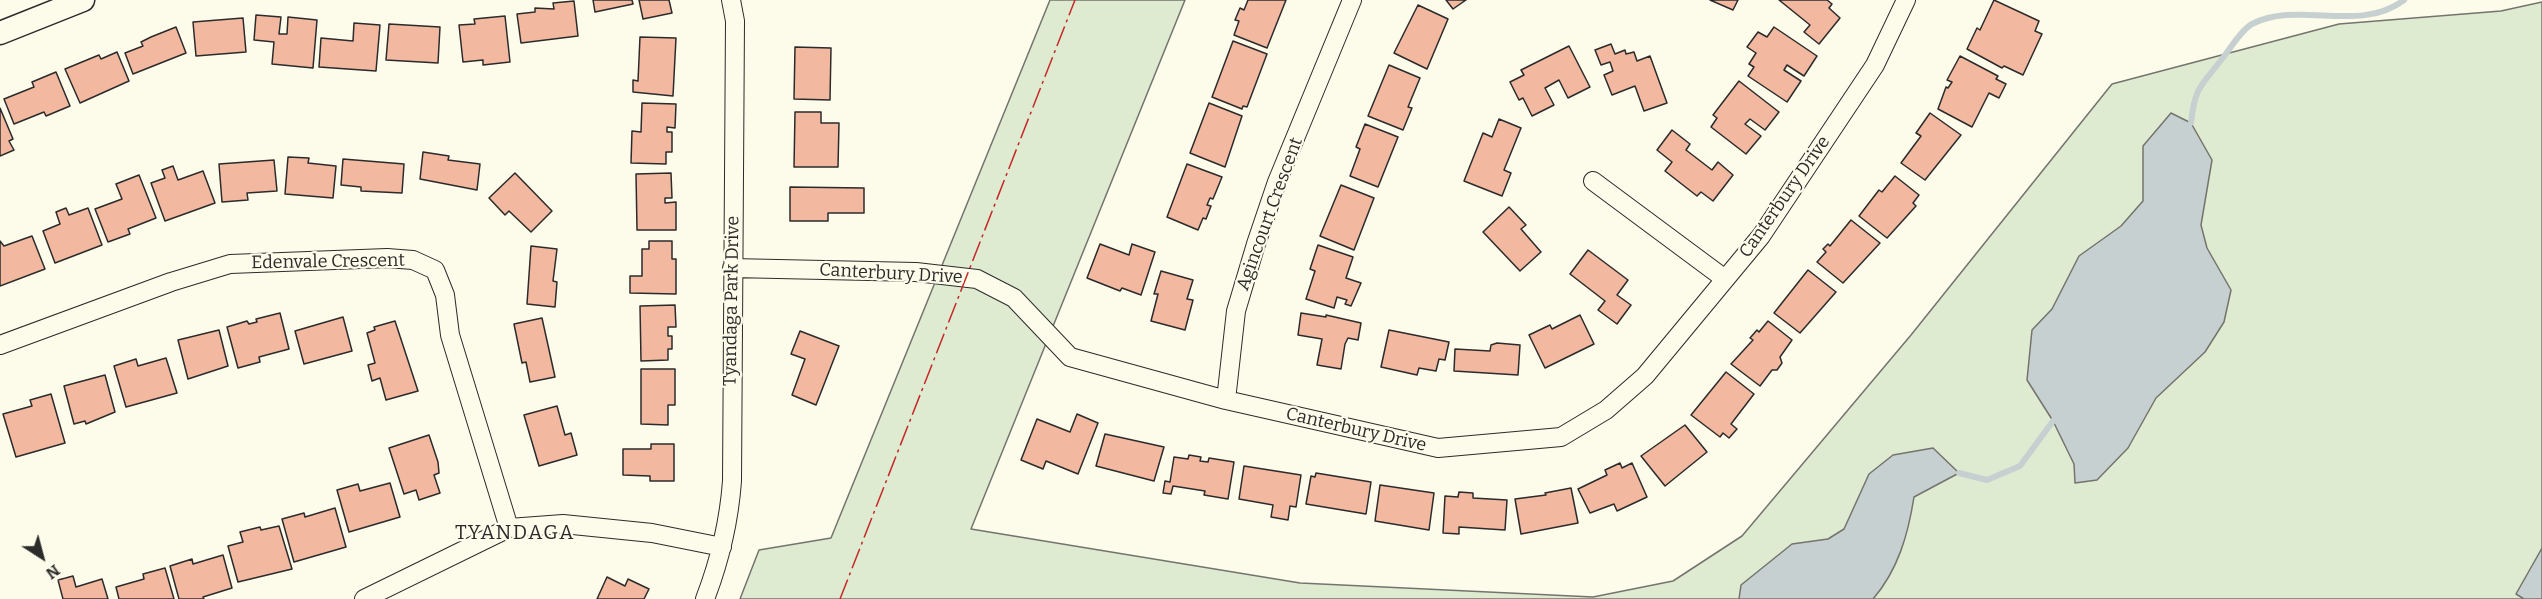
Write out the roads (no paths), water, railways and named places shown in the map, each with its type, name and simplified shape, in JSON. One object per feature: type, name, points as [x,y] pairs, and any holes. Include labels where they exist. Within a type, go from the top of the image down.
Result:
[{"type":"street","points":[[0,33],[83,0]]},
{"type":"street","name":"Tyandaga Park Drive","points":[[705,599],[730,517],[732,481],[735,21],[731,0]]},
{"type":"street","name":"Agincourt Crescent","points":[[1226,400],[1236,311],[1256,244],[1278,182],[1352,0]]},
{"type":"street","name":"Canterbury Drive","points":[[732,268],[916,272],[977,279],[1014,298],[1070,357],[1226,400],[1438,448],[1561,437],[1606,410],[1645,376],[1761,236],[1875,65],[1906,0]]},
{"type":"street","points":[[1593,181],[1725,279]]},
{"type":"street","name":"Edenvale Crescent","points":[[0,345],[171,282],[230,264],[387,258],[413,260],[435,270],[445,295],[450,335],[509,528]]},
{"type":"street","points":[[364,599],[509,528],[563,524],[652,533],[722,547]]},
{"type":"waterway","points":[[2191,123],[2194,102],[2200,88],[2240,35],[2252,24],[2270,17],[2289,15],[2368,15],[2386,10],[2404,0]]},
{"type":"waterway","points":[[1959,473],[1987,480],[2020,466],[2053,421]]},
{"type":"district","name":"TYANDAGA","points":[[515,533]]}]
